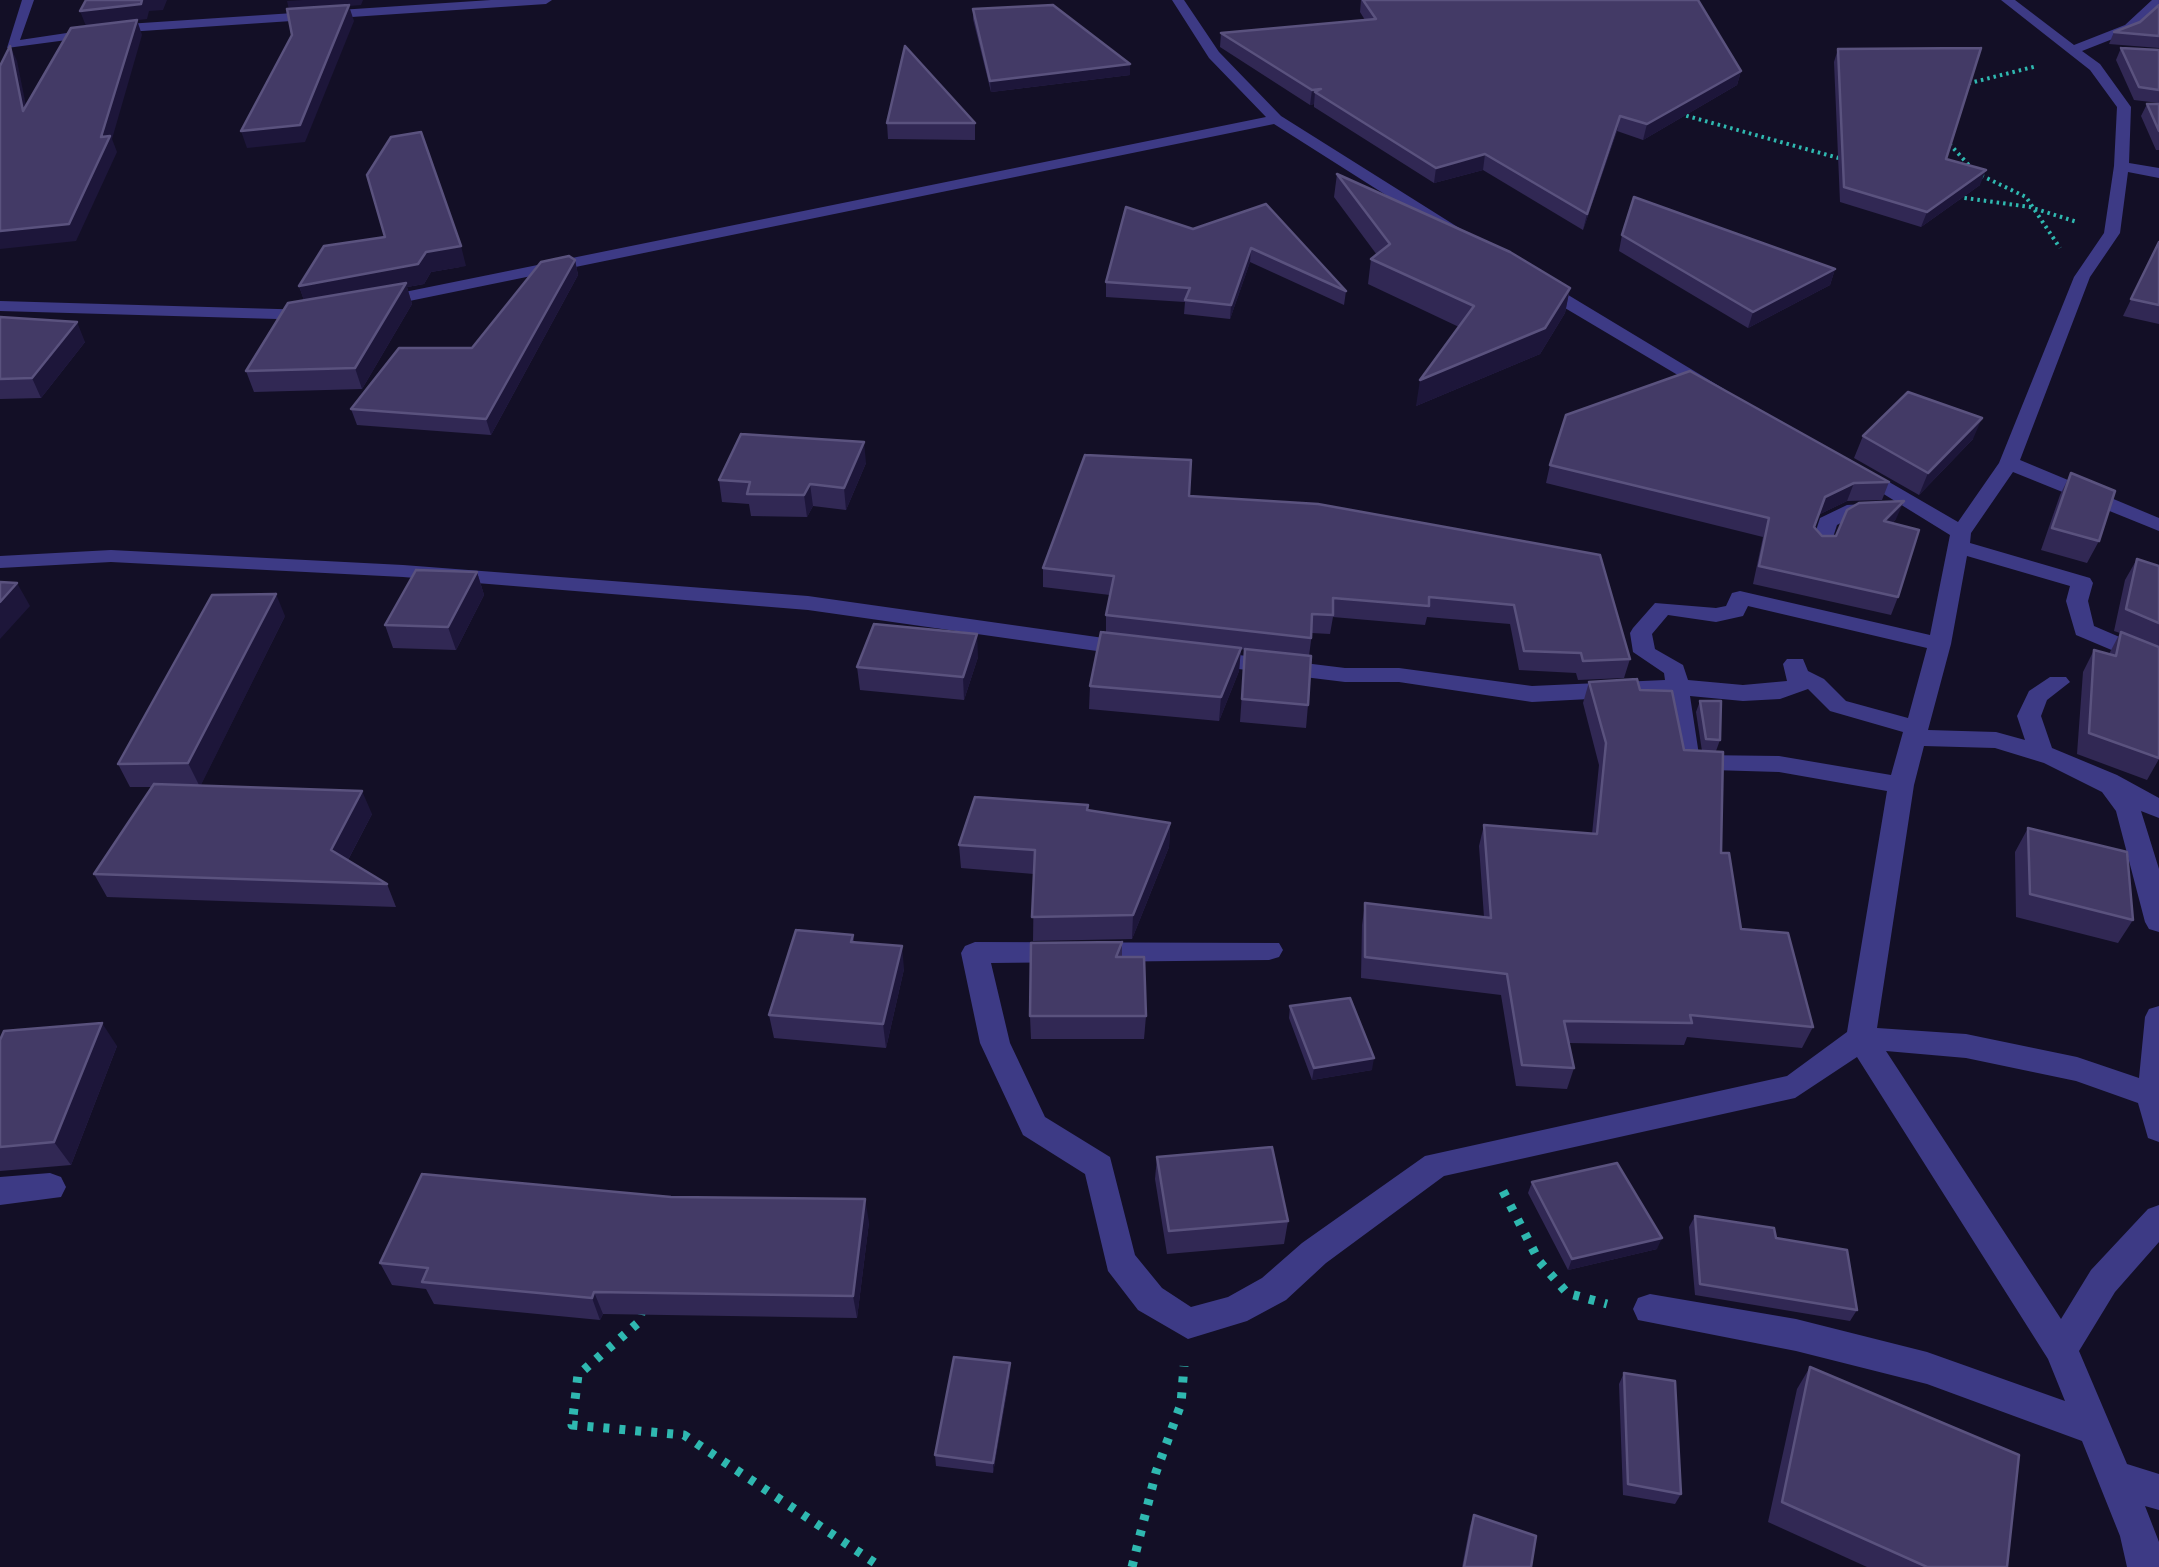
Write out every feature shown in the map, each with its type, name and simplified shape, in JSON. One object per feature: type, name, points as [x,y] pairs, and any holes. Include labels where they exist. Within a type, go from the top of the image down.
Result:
[{"type":"street","points":[[6,47],[28,0]]},
{"type":"street","points":[[6,47],[127,28],[546,0]]},
{"type":"street","points":[[1178,0],[1214,56],[1276,119],[1472,243]]},
{"type":"street","points":[[2007,0],[2074,49],[2101,59],[2132,107],[2112,233],[2082,277],[2009,464],[1960,540],[1940,644],[1901,785],[1860,1038],[2061,1348],[2115,1478],[2146,1567]]},
{"type":"street","points":[[2074,49],[2129,28],[2159,0]]},
{"type":"street","points":[[370,304],[1276,119]]},
{"type":"street","points":[[2121,166],[2159,173]]},
{"type":"street","points":[[1522,274],[1737,402]]},
{"type":"street","points":[[0,306],[266,316],[332,311]]},
{"type":"street","points":[[1836,460],[1920,508],[1960,540],[2082,583],[2077,601],[2084,630],[2159,663]]},
{"type":"street","points":[[2009,464],[2159,525]]},
{"type":"street","points":[[1822,546],[1827,522],[1847,511],[1920,508]]},
{"type":"street","points":[[0,562],[111,556],[403,572],[736,598],[1345,675],[1399,675],[1532,694],[1677,687],[1742,693],[1780,690],[1799,685],[1796,669],[1838,706],[1915,733],[1996,740],[2041,753],[2108,781],[2159,809]]},
{"type":"street","points":[[0,582],[26,561]]},
{"type":"street","points":[[1901,785],[1779,764],[1688,763],[1675,670],[1644,652],[1641,633],[1663,608],[1716,615],[1735,612],[1740,598],[1940,644]]},
{"type":"street","points":[[2041,753],[2028,716],[2037,696],[2058,682]]},
{"type":"street","points":[[2108,781],[2128,810],[2157,904]]},
{"type":"street","points":[[1270,950],[975,953],[994,1042],[1034,1126],[1099,1166],[1120,1262],[1150,1299],[1188,1323],[1235,1310],[1274,1289],[1314,1253],[1436,1165],[1795,1086],[1860,1038],[1966,1046],[2076,1069],[2152,1095]]},
{"type":"street","points":[[2159,1018],[2152,1095],[2159,1129]]},
{"type":"street","points":[[0,1192],[50,1187]]},
{"type":"street","points":[[2061,1348],[2103,1281],[2159,1219]]},
{"type":"street","points":[[1650,1309],[1796,1335],[1927,1368],[2095,1429]]},
{"type":"street","points":[[2115,1478],[2159,1492]]},
{"type":"path","points":[[1949,92],[2050,63],[2101,59]]},
{"type":"path","points":[[1666,110],[1850,161]]},
{"type":"path","points":[[1940,133],[1976,174],[2026,198],[2082,277]]},
{"type":"path","points":[[1957,197],[2030,207],[2112,233]]},
{"type":"path","points":[[1486,1154],[1539,1261],[1567,1293],[1627,1309],[1650,1309]]},
{"type":"path","points":[[644,1302],[638,1322],[578,1375],[572,1425],[684,1436],[881,1567]]},
{"type":"path","points":[[1132,1567],[1156,1472],[1181,1404],[1188,1323]]},
{"type":"building","points":[[86,0],[142,0],[141,4],[80,11]]},
{"type":"building","points":[[1363,0],[1698,0],[1741,71],[1647,124],[1620,116],[1587,214],[1485,154],[1436,168],[1315,92],[1321,89],[1312,90],[1221,33],[1376,19]]},
{"type":"building","points":[[349,5],[300,125],[241,131],[292,35],[287,9]]},
{"type":"building","points":[[1053,5],[1130,64],[990,81],[973,9]]},
{"type":"building","points":[[2159,5],[2159,36],[2114,32],[2140,22]]},
{"type":"building","points":[[137,20],[101,137],[110,136],[69,224],[0,231],[0,66],[10,46],[23,111],[71,28]]},
{"type":"building","points":[[905,46],[975,123],[887,123]]},
{"type":"building","points":[[1981,48],[1946,159],[1986,170],[1927,212],[1844,187],[1838,49]]},
{"type":"building","points":[[2121,48],[2159,50],[2159,90],[2139,87]]},
{"type":"building","points":[[2147,104],[2159,104],[2159,131]]},
{"type":"building","points":[[421,132],[461,246],[426,252],[418,264],[299,286],[324,246],[385,237],[367,175],[391,137]]},
{"type":"building","points":[[1337,174],[1510,252],[1570,288],[1545,328],[1420,380],[1474,306],[1371,259],[1390,244]]},
{"type":"building","points":[[1634,197],[1835,269],[1753,312],[1622,235]]},
{"type":"building","points":[[1266,204],[1346,291],[1251,248],[1231,305],[1185,300],[1190,288],[1106,282],[1126,207],[1193,229]]},
{"type":"building","points":[[2159,242],[2159,305],[2131,299]]},
{"type":"building","points":[[569,256],[575,260],[486,419],[351,409],[399,348],[472,348],[541,262]]},
{"type":"building","points":[[406,283],[355,368],[246,371],[288,303]]},
{"type":"building","points":[[0,317],[77,322],[32,378],[0,379]]},
{"type":"building","points":[[1690,371],[1889,482],[1854,483],[1825,497],[1814,527],[1822,536],[1836,536],[1847,510],[1859,503],[1904,501],[1884,521],[1919,530],[1898,597],[1759,566],[1769,518],[1550,465],[1566,415]]},
{"type":"building","points":[[1908,392],[1982,418],[1928,473],[1863,436]]},
{"type":"building","points":[[741,434],[864,442],[844,488],[810,484],[804,495],[747,494],[750,482],[719,480]]},
{"type":"building","points":[[1085,455],[1191,460],[1189,496],[1318,504],[1600,555],[1630,659],[1583,661],[1581,653],[1524,651],[1514,605],[1429,597],[1429,606],[1333,598],[1333,615],[1312,614],[1311,638],[1106,615],[1114,576],[1043,568]]},
{"type":"building","points":[[2071,473],[2115,491],[2099,541],[2052,528]]},
{"type":"building","points":[[2137,559],[2159,566],[2159,623],[2126,609]]},
{"type":"building","points":[[416,570],[477,572],[448,627],[385,625]]},
{"type":"building","points":[[0,582],[17,583],[0,602]]},
{"type":"building","points":[[276,594],[188,763],[118,764],[212,595]]},
{"type":"building","points":[[874,624],[977,634],[963,677],[857,667]]},
{"type":"building","points":[[1101,632],[1241,648],[1221,697],[1090,686]]},
{"type":"building","points":[[2121,632],[2159,647],[2159,758],[2089,733],[2094,650],[2116,656]]},
{"type":"building","points":[[1245,649],[1311,656],[1308,705],[1242,699]]},
{"type":"building","points":[[1637,679],[1640,690],[1672,691],[1684,750],[1723,752],[1721,853],[1729,853],[1741,929],[1788,933],[1813,1027],[1690,1015],[1692,1023],[1564,1021],[1574,1068],[1522,1065],[1507,974],[1365,957],[1365,903],[1491,918],[1484,825],[1597,834],[1606,743],[1589,682]]},
{"type":"building","points":[[1700,701],[1721,701],[1720,740],[1706,739]]},
{"type":"building","points":[[154,784],[362,791],[331,850],[387,884],[94,874]]},
{"type":"building","points":[[975,797],[1088,805],[1087,810],[1170,823],[1133,915],[1032,917],[1035,850],[959,845]]},
{"type":"building","points":[[2028,828],[2127,852],[2133,920],[2030,894]]},
{"type":"building","points":[[796,930],[853,935],[851,942],[902,946],[883,1024],[769,1015]]},
{"type":"building","points":[[1122,942],[1116,957],[1144,957],[1146,1016],[1030,1016],[1031,943]]},
{"type":"building","points":[[1350,998],[1374,1058],[1314,1068],[1290,1006]]},
{"type":"building","points":[[102,1023],[54,1142],[0,1147],[0,1040],[4,1031]]},
{"type":"building","points":[[1272,1147],[1288,1221],[1169,1231],[1157,1157]]},
{"type":"building","points":[[1617,1163],[1662,1238],[1572,1259],[1532,1182]]},
{"type":"building","points":[[422,1174],[671,1197],[865,1199],[853,1296],[594,1292],[592,1298],[422,1282],[428,1268],[380,1263]]},
{"type":"building","points":[[1695,1216],[1774,1228],[1776,1238],[1847,1250],[1857,1310],[1700,1284]]},
{"type":"building","points":[[954,1357],[1010,1363],[993,1463],[935,1455]]},
{"type":"building","points":[[1810,1367],[2019,1455],[2007,1567],[1927,1567],[1782,1502]]},
{"type":"building","points":[[1624,1373],[1675,1381],[1681,1494],[1628,1484]]},
{"type":"building","points":[[1474,1515],[1536,1536],[1531,1567],[1464,1567]]}]
